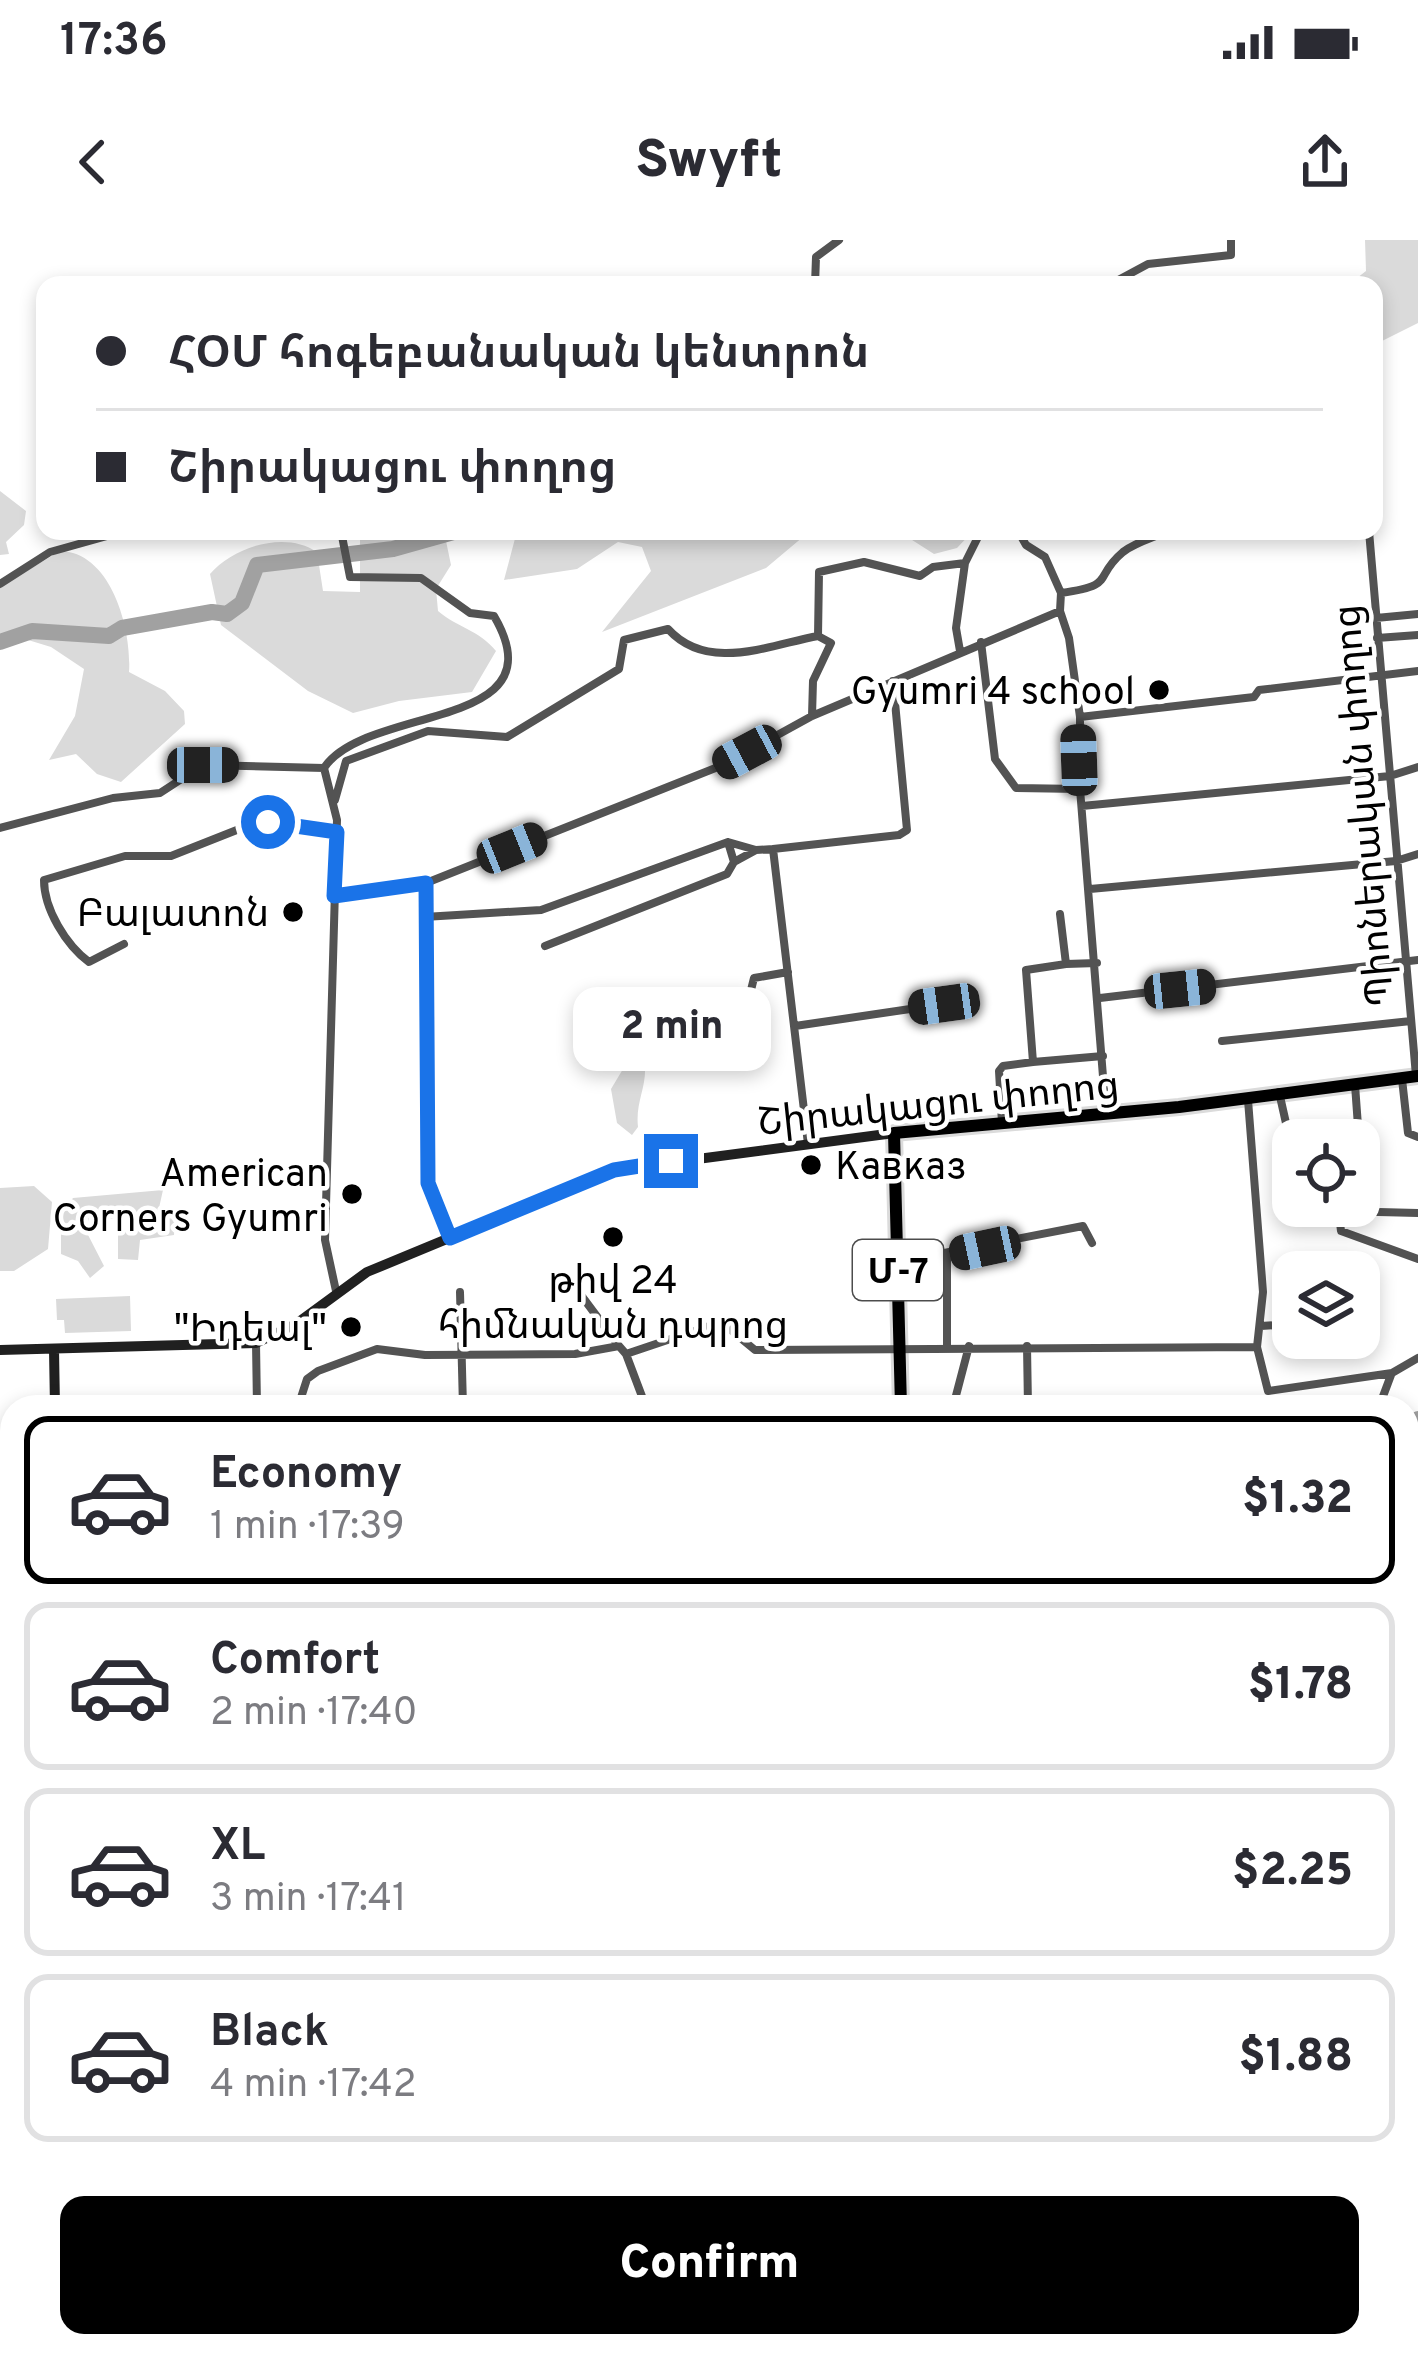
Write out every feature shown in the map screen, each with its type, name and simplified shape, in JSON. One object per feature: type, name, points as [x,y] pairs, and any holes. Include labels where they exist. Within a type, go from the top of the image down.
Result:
[{"type":"main road","name":"Շիրակացու փողոց","points":[[0,1351],[256,1343],[296,1324],[336,1291],[614,1170],[895,1133],[1248,1100],[1279,1091],[1412,1076]]},
{"type":"main road","name":"Մ-7","points":[[895,1133],[901,1395]]},
{"type":"main road","points":[[54,1350],[55,1395]]},
{"type":"street","points":[[815,276],[817,256],[839,240]]},
{"type":"street","points":[[1126,276],[1148,264],[1231,255],[1231,240]]},
{"type":"street","points":[[0,584],[50,552],[93,540]]},
{"type":"street","points":[[336,1291],[325,1240],[337,832],[324,768],[334,752],[358,738],[458,711],[486,697],[505,677],[511,654],[494,616],[470,613],[421,578],[350,577],[343,540]]},
{"type":"street","points":[[960,651],[956,628],[965,563],[976,540]]},
{"type":"street","points":[[1023,540],[1045,556],[1061,592],[1060,611],[1069,638],[1080,717],[1080,789],[1106,1115]]},
{"type":"street","points":[[1061,592],[1095,587],[1108,577],[1118,556],[1150,540]]},
{"type":"street","name":"Պիոներական փողոց","points":[[1370,540],[1411,1021],[1408,1132],[1418,1138]]},
{"type":"street","points":[[818,636],[819,572],[864,562],[920,576],[933,567],[965,563]]},
{"type":"street","points":[[334,896],[426,883],[723,765],[812,716],[1060,611]]},
{"type":"street","points":[[1376,618],[1418,614]]},
{"type":"street","points":[[334,802],[346,761],[428,730],[507,737],[526,730],[619,669],[624,640],[649,631],[668,629],[680,642],[729,655],[818,636],[831,643],[813,682],[812,716]]},
{"type":"street","points":[[1377,638],[1418,635]]},
{"type":"street","points":[[981,642],[995,758],[1004,776],[1016,788],[1080,789]]},
{"type":"street","points":[[1080,717],[1254,698],[1259,691],[1418,670]]},
{"type":"street","points":[[424,917],[541,910],[728,842],[756,850],[899,835],[910,820],[893,681]]},
{"type":"street","points":[[0,828],[113,798],[160,793],[203,765],[324,768]]},
{"type":"street","points":[[1082,806],[1390,776],[1418,767]]},
{"type":"street","points":[[124,944],[89,962],[77,953],[49,907],[44,880],[125,856],[171,856],[252,824],[337,832]]},
{"type":"street","points":[[728,842],[734,862]]},
{"type":"street","points":[[773,849],[808,1144]]},
{"type":"street","points":[[545,946],[728,874],[734,862],[756,850]]},
{"type":"street","points":[[1090,889],[1396,861],[1418,854]]},
{"type":"street","points":[[426,883],[428,1183],[450,1238]]},
{"type":"street","points":[[1060,914],[1066,964]]},
{"type":"street","points":[[1100,998],[1418,960]]},
{"type":"street","points":[[1034,1062],[1026,970],[1097,963]]},
{"type":"street","points":[[682,1012],[749,998],[754,978],[788,972]]},
{"type":"street","points":[[795,1026],[944,1004]]},
{"type":"street","points":[[1222,1041],[1411,1021]]},
{"type":"street","points":[[1002,1123],[999,1071],[1003,1066],[1103,1056]]},
{"type":"street","points":[[1355,1083],[1358,1119]]},
{"type":"street","points":[[1279,1091],[1285,1119]]},
{"type":"street","points":[[1248,1100],[1261,1326],[1256,1347],[1268,1390],[1392,1373],[1418,1358]]},
{"type":"street","points":[[1380,1211],[1418,1213]]},
{"type":"street","points":[[898,1262],[1083,1226],[1092,1243]]},
{"type":"street","points":[[1340,1227],[1340,1231],[1418,1259]]},
{"type":"street","points":[[947,1256],[947,1345]]},
{"type":"street","points":[[572,1283],[626,1354],[641,1395]]},
{"type":"street","points":[[460,1292],[463,1395]]},
{"type":"street","points":[[626,1354],[721,1322],[755,1350],[947,1345],[1256,1347]]},
{"type":"street","points":[[1261,1326],[1272,1325]]},
{"type":"street","points":[[256,1343],[257,1395]]},
{"type":"street","points":[[956,1395],[970,1345]]},
{"type":"street","points":[[302,1395],[307,1379],[318,1371],[377,1348],[463,1355],[575,1354],[619,1346]]},
{"type":"street","points":[[1027,1346],[1028,1395]]},
{"type":"street","points":[[1384,1395],[1392,1373]]},
{"type":"shaded area","points":[[1365,240],[1418,240],[1418,323],[1383,340],[1383,276],[1360,276],[1366,271]]},
{"type":"shaded area","points":[[0,491],[26,511],[24,525],[6,542],[9,554],[0,555]]},
{"type":"shaded area","points":[[360,540],[447,540],[451,565],[436,589],[438,611],[496,651],[472,692],[399,701],[353,713],[308,691],[221,625],[210,574],[246,549],[290,542],[317,552],[323,591],[360,592]]},
{"type":"shaded area","points":[[515,540],[799,540],[766,568],[602,632],[651,571],[642,547],[618,542],[577,569],[504,580]]},
{"type":"shaded area","points":[[912,540],[965,540],[957,548],[934,554]]},
{"type":"shaded area","points":[[60,551],[93,565],[115,596],[127,636],[129,672],[165,691],[184,711],[185,724],[121,782],[97,774],[76,754],[49,760],[75,716],[84,669],[51,647],[15,636],[0,644],[0,587]]},
{"type":"shaded area","points":[[632,1054],[644,1058],[645,1068],[638,1127],[632,1135],[617,1123],[611,1089]]},
{"type":"shaded area","points":[[34,1186],[52,1202],[48,1249],[14,1271],[0,1271],[0,1188]]},
{"type":"shaded area","points":[[163,1190],[159,1208],[175,1219],[174,1235],[140,1240],[138,1260],[118,1259],[118,1219],[89,1217],[86,1231],[104,1266],[90,1278],[78,1261],[61,1254],[61,1214],[73,1198]]},
{"type":"shaded area","points":[[130,1296],[131,1331],[65,1333],[64,1320],[57,1320],[56,1299]]},
{"type":"waterway","points":[[0,642],[32,631],[109,636],[122,628],[212,612],[227,614],[242,603],[257,565],[393,549],[425,540]]},
{"type":"place","name":"Gyumri 4 school","points":[[1159,690]]},
{"type":"place","name":"Բալատոն","points":[[293,912]]},
{"type":"place","name":"Кавказ","points":[[811,1165]]},
{"type":"place","name":"American Corners Gyumri","points":[[352,1194]]},
{"type":"place","name":"թիվ 24 հիմնական դպրոց","points":[[613,1237]]},
{"type":"place","name":"\"Իդեալ\"","points":[[351,1327]]},
{"type":"route","points":[[268,822],[337,832],[334,896],[426,883],[428,1183],[450,1238],[614,1170],[671,1161]]}]
